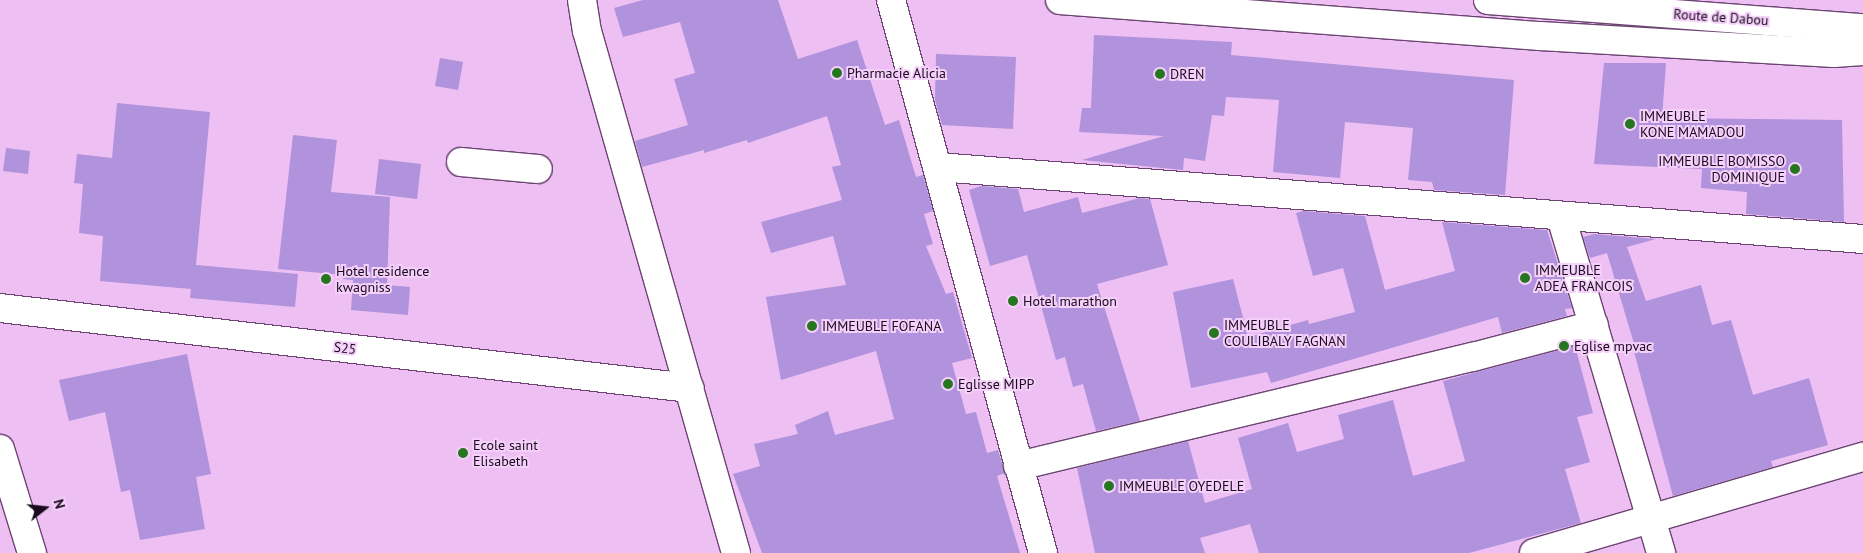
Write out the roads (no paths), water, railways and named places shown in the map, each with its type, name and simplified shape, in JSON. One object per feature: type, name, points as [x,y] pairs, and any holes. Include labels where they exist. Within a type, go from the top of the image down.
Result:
[{"type":"street","points":[[582,0],[587,31],[736,553]]},
{"type":"street","points":[[891,0],[1043,553]]},
{"type":"street","points":[[1060,0],[1540,36],[1834,52],[1863,51]]},
{"type":"street","name":"Route de Dabou","points":[[1488,0],[1863,28]]},
{"type":"street","points":[[461,162],[538,169]]},
{"type":"street","points":[[938,167],[1561,217],[1863,239]]},
{"type":"street","points":[[1561,217],[1661,553]]},
{"type":"street","name":"S25","points":[[0,308],[689,388]]},
{"type":"street","points":[[1018,466],[1473,358],[1594,326]]},
{"type":"street","points":[[0,448],[32,553]]},
{"type":"street","points":[[1534,553],[1863,457]]},
{"type":"place","name":"Pharmacie Alicia","points":[[837,73]]},
{"type":"place","name":"DREN","points":[[1160,74]]},
{"type":"place","name":"IMMEUBLE KONE MAMADOU","points":[[1630,124]]},
{"type":"place","name":"IMMEUBLE BOMISSO DOMINIQUE","points":[[1795,169]]},
{"type":"place","name":"IMMEUBLE ADEA FRANCOIS","points":[[1525,278]]},
{"type":"place","name":"Hotel residence kwagniss","points":[[326,279]]},
{"type":"place","name":"Hotel marathon","points":[[1013,301]]},
{"type":"place","name":"IMMEUBLE FOFANA","points":[[812,326]]},
{"type":"place","name":"IMMEUBLE COULIBALY FAGNAN","points":[[1214,333]]},
{"type":"place","name":"Eglise mpvac","points":[[1564,346]]},
{"type":"place","name":"Eglisse MIPP","points":[[948,384]]},
{"type":"place","name":"Ecole saint Elisabeth","points":[[463,453]]},
{"type":"place","name":"IMMEUBLE OYEDELE","points":[[1109,486]]}]
